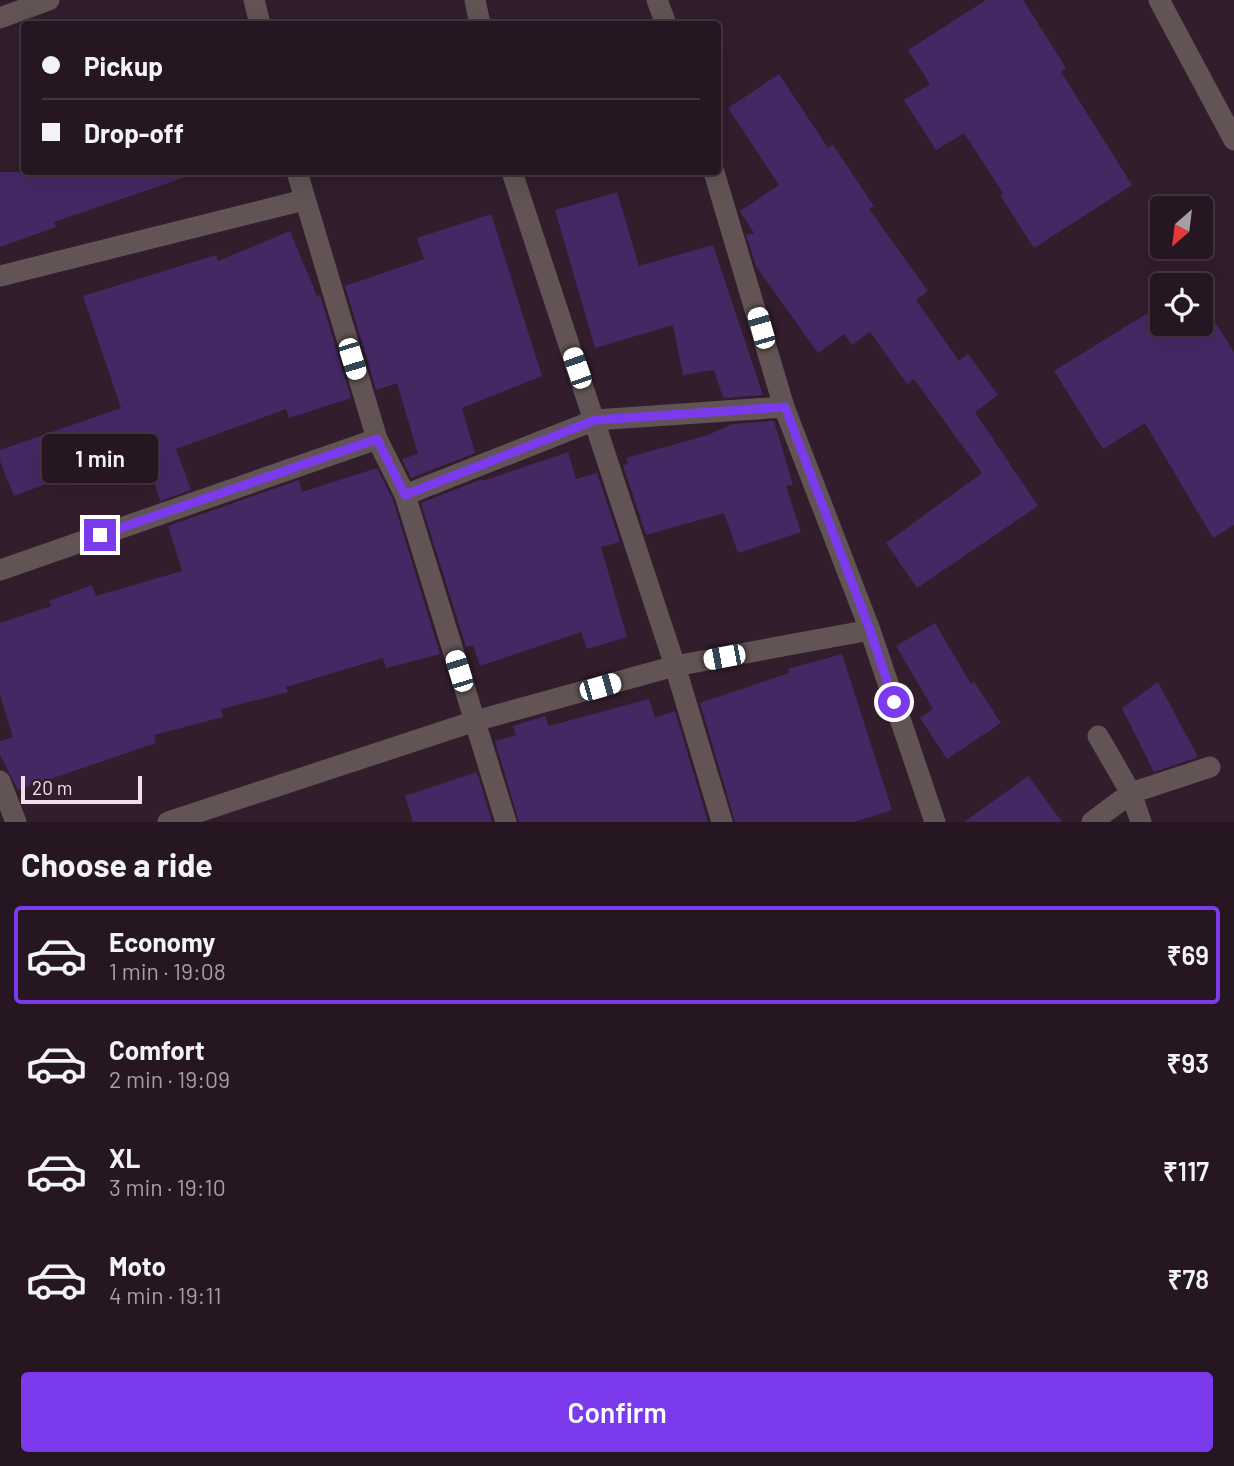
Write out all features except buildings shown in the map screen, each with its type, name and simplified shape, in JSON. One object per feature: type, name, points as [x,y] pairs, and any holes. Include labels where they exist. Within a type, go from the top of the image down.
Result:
[{"type":"street","points":[[0,18],[49,0]]},
{"type":"street","points":[[254,0],[259,21]]},
{"type":"street","points":[[475,0],[479,21]]},
{"type":"street","points":[[657,0],[665,21]]},
{"type":"street","points":[[1159,0],[1234,140]]},
{"type":"street","points":[[298,175],[377,439],[405,495],[506,822]]},
{"type":"street","points":[[513,175],[675,666],[722,822]]},
{"type":"street","points":[[715,175],[785,407],[870,630],[934,822]]},
{"type":"street","points":[[0,276],[304,200]]},
{"type":"street","points":[[405,495],[595,420],[785,407]]},
{"type":"street","points":[[0,570],[377,439]]},
{"type":"street","points":[[168,822],[475,722],[675,666],[870,630]]},
{"type":"street","points":[[1098,736],[1131,793],[1141,822]]},
{"type":"street","points":[[1092,822],[1131,793],[1210,767]]},
{"type":"street","points":[[0,781],[16,822]]},
{"type":"route","points":[[100,535],[377,439],[405,495],[595,420],[785,407],[870,630],[894,702]]}]
